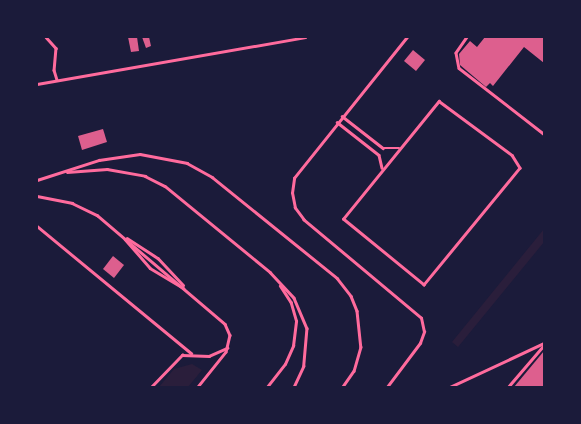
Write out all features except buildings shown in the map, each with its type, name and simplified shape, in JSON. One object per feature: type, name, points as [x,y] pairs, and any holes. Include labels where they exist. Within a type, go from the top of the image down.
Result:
[{"type":"lane","points":[[46,37],[56,48],[54,70],[57,80]]},
{"type":"lane","points":[[37,84],[305,37]]},
{"type":"lane","points":[[387,387],[420,343],[424,332],[421,318],[304,220],[295,208],[292,193],[294,178],[337,122],[407,37]]},
{"type":"lane","points":[[466,37],[456,53],[459,68],[544,134]]},
{"type":"lane","points":[[441,101],[519,163],[518,172],[426,284],[421,284],[344,222],[344,216],[382,169],[441,101]]},
{"type":"lane","points":[[342,116],[383,148],[399,148]]},
{"type":"lane","points":[[337,122],[379,155],[382,169]]},
{"type":"lane","points":[[37,180],[99,160],[140,154],[187,163],[212,177],[337,278],[351,296],[361,329],[362,347],[354,371],[343,387]]},
{"type":"lane","points":[[61,173],[107,169],[145,176],[165,186],[270,272],[294,298],[308,328],[304,366],[294,387]]},
{"type":"lane","points":[[37,196],[72,203],[98,215],[225,324],[230,335],[228,348],[198,387]]},
{"type":"lane","points":[[37,226],[191,353]]},
{"type":"lane","points":[[122,236],[158,258],[187,290]]},
{"type":"lane","points":[[122,236],[150,268],[187,290]]},
{"type":"lane","points":[[267,387],[286,364],[293,346],[296,320],[291,303],[270,272]]},
{"type":"lane","points":[[450,387],[544,344]]},
{"type":"lane","points":[[508,387],[544,344]]},
{"type":"lane","points":[[151,387],[175,359],[191,353],[209,356],[228,348]]},
{"type":"shaded area","points":[[544,229],[544,242],[458,347],[452,342]]},
{"type":"shaded area","points":[[192,364],[202,370],[188,387],[159,387],[174,369]]}]
